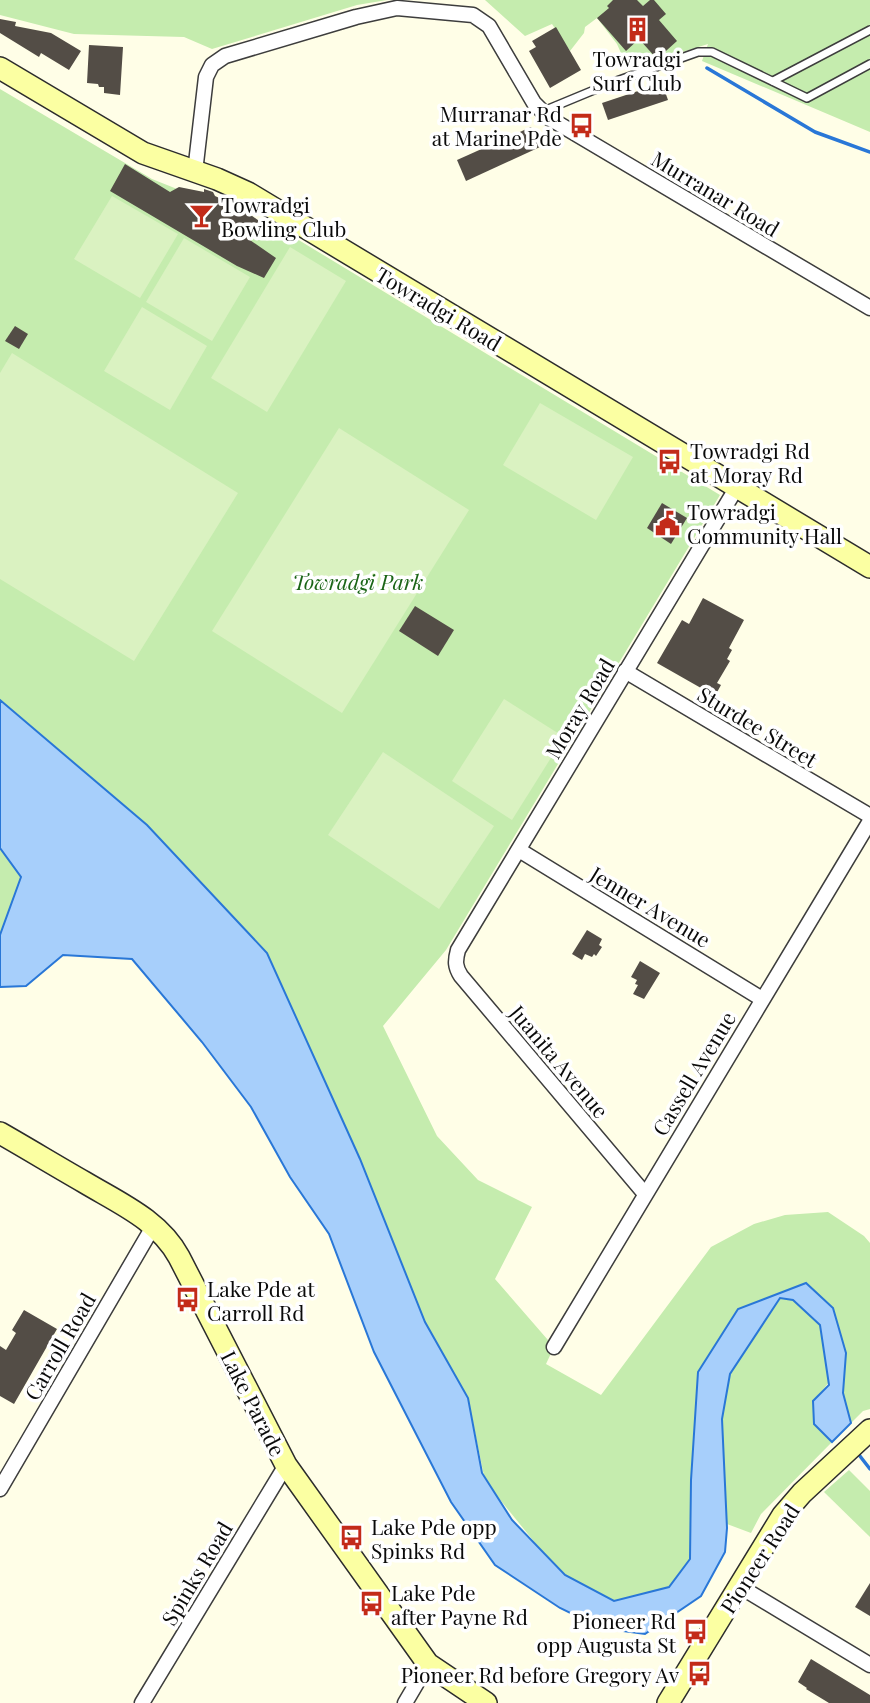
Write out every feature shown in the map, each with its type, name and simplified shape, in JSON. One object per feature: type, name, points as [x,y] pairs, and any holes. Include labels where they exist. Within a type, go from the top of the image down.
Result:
[{"type":"main road","name":"Towradgi Road","points":[[0,68],[144,153],[217,178],[247,193],[870,568]]},
{"type":"main road","name":"Lake Parade","points":[[0,1133],[154,1225],[166,1237],[179,1257],[286,1465],[428,1664],[486,1703]]},
{"type":"main road","name":"Pioneer Road","points":[[668,1703],[783,1515],[830,1466],[870,1430]]},
{"type":"street","points":[[195,172],[206,77],[218,60],[330,25],[397,8],[473,15],[482,19],[489,26],[540,112]]},
{"type":"street","name":"Murranar Road","points":[[540,112],[870,309]]},
{"type":"street","name":"Moray Road","points":[[458,950],[737,487]]},
{"type":"street","name":"Sturdee Street","points":[[625,671],[870,819]]},
{"type":"street","name":"Cassell Avenue","points":[[554,1347],[870,819]]},
{"type":"street","name":"Jenner Avenue","points":[[519,850],[762,999]]},
{"type":"street","name":"Juanita Avenue","points":[[458,950],[456,968],[461,976],[645,1194]]},
{"type":"street","name":"Carroll Road","points":[[0,1489],[154,1225]]},
{"type":"street","name":"Spinks Road","points":[[142,1703],[286,1465]]},
{"type":"street","points":[[739,1586],[870,1665]]},
{"type":"street","points":[[405,1703],[428,1664]]},
{"type":"lane","points":[[773,81],[870,30]]},
{"type":"lane","points":[[540,112],[698,52],[712,52],[807,98],[870,64]]},
{"type":"green space","points":[[0,0],[387,0],[357,5],[212,49],[184,37],[74,34],[0,15]]},
{"type":"green space","points":[[485,0],[870,0],[870,132],[702,61],[708,44],[628,69],[617,44],[597,18],[585,27],[584,33],[570,51],[552,24],[525,36]]},
{"type":"green space","name":"Towradgi Park","points":[[0,89],[152,179],[287,233],[720,495],[446,950],[383,1026],[437,1136],[478,1180],[532,1207],[495,1279],[554,1347],[546,1364],[601,1395],[711,1247],[754,1224],[785,1215],[828,1212],[870,1243],[870,1409],[863,1411],[851,1423],[843,1393],[846,1353],[807,1283],[776,1297],[694,1427],[690,1559],[669,1587],[614,1601],[565,1575],[485,1481],[468,1398],[425,1322],[0,703]]},
{"type":"green space","points":[[112,196],[178,234],[140,298],[74,259]]},
{"type":"green space","points":[[184,238],[250,277],[212,341],[146,302]]},
{"type":"green space","points":[[290,247],[346,281],[267,412],[211,378]]},
{"type":"green space","points":[[142,307],[207,346],[170,410],[104,371]]},
{"type":"green space","points":[[12,353],[238,493],[134,661],[0,579],[0,373]]},
{"type":"green space","points":[[540,403],[633,457],[596,520],[503,465]]},
{"type":"green space","points":[[339,428],[469,510],[342,713],[212,631]]},
{"type":"green space","points":[[504,699],[564,737],[512,820],[452,781]]},
{"type":"green space","points":[[383,752],[494,826],[439,909],[328,835]]},
{"type":"green space","points":[[0,848],[21,877],[0,935]]},
{"type":"green space","points":[[780,1298],[793,1300],[820,1325],[829,1382],[814,1401],[814,1423],[832,1442],[761,1514],[751,1533],[727,1524],[722,1419],[730,1374]]},
{"type":"green space","points":[[849,1470],[870,1491],[870,1537],[824,1492]]},
{"type":"water","points":[[0,700],[147,825],[267,953],[360,1159],[425,1322],[468,1398],[482,1473],[512,1520],[565,1575],[614,1601],[669,1587],[690,1559],[691,1480],[698,1372],[738,1309],[806,1283],[833,1308],[846,1353],[843,1393],[851,1423],[832,1442],[814,1424],[813,1401],[829,1385],[820,1325],[793,1300],[780,1298],[730,1374],[722,1419],[727,1528],[725,1552],[701,1596],[645,1634],[601,1628],[560,1608],[495,1565],[451,1502],[374,1352],[329,1234],[290,1177],[251,1107],[202,1042],[132,959],[63,955],[26,986],[0,987],[0,935],[21,877],[0,848]]},
{"type":"building","name":"Towradgi Surf Club","points":[[613,0],[637,0],[643,6],[654,0],[666,14],[659,20],[677,41],[657,59],[639,39],[626,51],[597,18],[609,8],[607,6]]},
{"type":"building","points":[[0,19],[16,22],[15,26],[51,33],[81,51],[69,70],[41,53],[39,57],[0,33]]},
{"type":"building","points":[[556,27],[581,70],[550,88],[529,51],[536,47],[532,41]]},
{"type":"building","points":[[89,45],[123,47],[120,95],[104,93],[104,87],[87,83]]},
{"type":"building","points":[[662,83],[668,100],[608,120],[602,103]]},
{"type":"building","points":[[531,127],[540,147],[466,181],[457,160]]},
{"type":"building","name":"Towradgi Bowling Club","points":[[125,164],[170,192],[179,187],[213,192],[215,196],[241,208],[262,223],[247,238],[276,258],[264,278],[237,266],[110,191]]},
{"type":"building","points":[[15,326],[28,334],[19,349],[5,341]]},
{"type":"building","name":"Towradgi Community Hall","points":[[662,503],[687,518],[671,544],[647,528]]},
{"type":"building","points":[[703,598],[744,620],[729,648],[732,650],[727,659],[730,661],[717,683],[721,685],[715,696],[657,663],[682,620],[689,624]]},
{"type":"building","points":[[415,606],[454,630],[438,656],[399,631]]},
{"type":"building","points":[[587,930],[602,939],[599,945],[602,947],[596,956],[585,954],[582,960],[572,954]]},
{"type":"building","points":[[640,961],[660,973],[644,999],[633,994],[638,985],[635,984],[637,980],[631,977]]},
{"type":"building","points":[[24,1310],[57,1329],[14,1404],[0,1396],[0,1346],[6,1350],[16,1333],[12,1330]]},
{"type":"building","points":[[870,1583],[870,1616],[855,1607]]},
{"type":"building","points":[[811,1659],[870,1695],[870,1703],[829,1703],[806,1689],[798,1682]]},
{"type":"waterway","points":[[707,68],[815,132],[870,152]]},
{"type":"waterway","points":[[856,1451],[870,1469]]},
{"type":"place","name":"Towradgi Surf Club","points":[[637,29]]},
{"type":"place","name":"Murranar Rd at Marine Pde","points":[[582,125]]},
{"type":"place","name":"Towradgi Bowling Club","points":[[201,216]]},
{"type":"place","name":"Towradgi Rd at Moray Rd","points":[[670,462]]},
{"type":"place","name":"Towradgi Community Hall","points":[[667,523]]},
{"type":"place","name":"Lake Pde at Carroll Rd","points":[[187,1300]]},
{"type":"place","name":"Lake Pde opp Spinks Rd","points":[[351,1538]]},
{"type":"place","name":"Lake Pde after Payne Rd","points":[[371,1604]]},
{"type":"place","name":"Pioneer Rd opp Augusta St","points":[[696,1632]]},
{"type":"place","name":"Pioneer Rd before Gregory Av","points":[[699,1674]]}]
